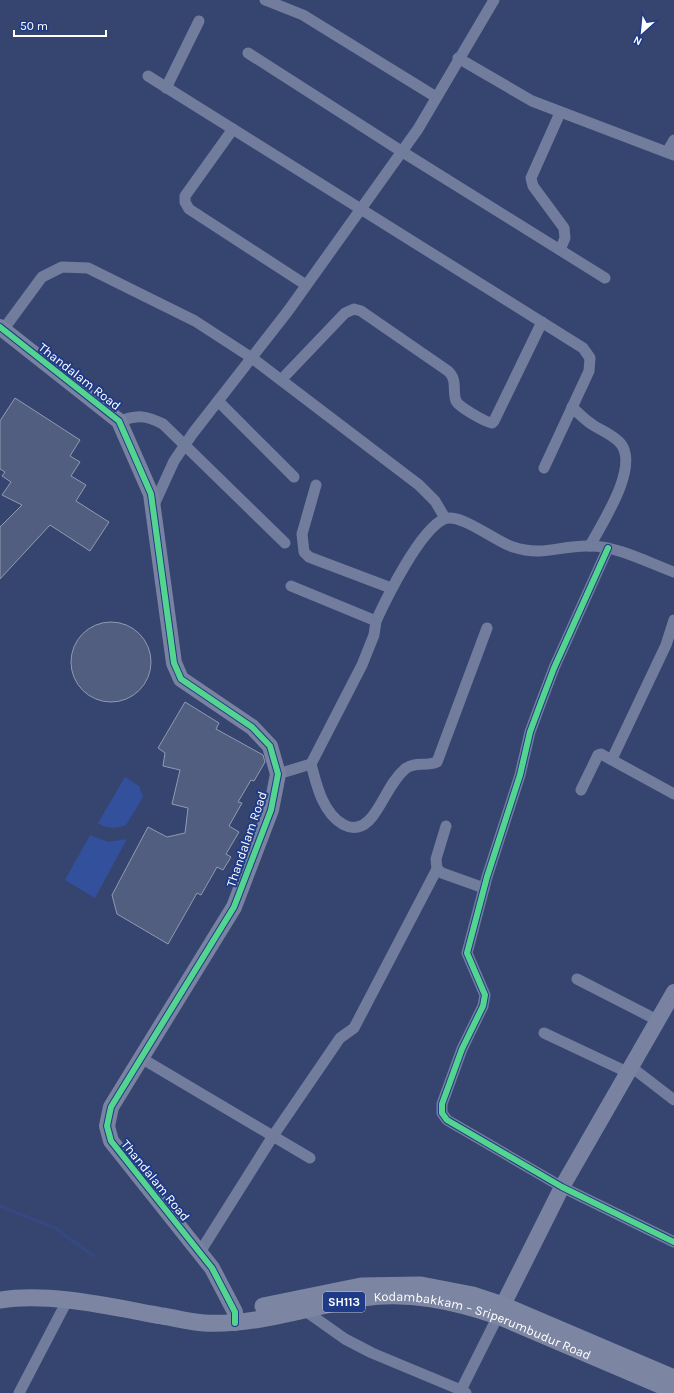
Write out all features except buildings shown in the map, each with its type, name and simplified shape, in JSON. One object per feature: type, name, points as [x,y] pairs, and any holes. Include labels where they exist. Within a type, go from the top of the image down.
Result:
[{"type":"main road","name":"Kodambakkam – Sriperumbudur Road","points":[[0,1289],[16,1286],[83,1291],[235,1318],[361,1286],[421,1284],[472,1295],[501,1311],[674,1392]]},
{"type":"main road","name":"Kodambakkam – Sriperumbudur Road","points":[[0,1300],[16,1297],[66,1300],[202,1323],[304,1310],[363,1298],[420,1296],[470,1307],[501,1311],[674,1378]]},
{"type":"street","points":[[265,0],[314,21],[436,97]]},
{"type":"street","points":[[152,508],[174,461],[185,445],[306,285],[418,129],[458,58],[494,0]]},
{"type":"street","points":[[166,88],[199,21]]},
{"type":"street","points":[[248,53],[401,151],[605,278]]},
{"type":"street","points":[[458,58],[532,101],[560,112],[671,153],[674,140]]},
{"type":"street","points":[[148,76],[584,348],[590,358],[589,371],[544,468]]},
{"type":"street","points":[[560,112],[531,178],[533,186],[564,228],[565,238],[560,250]]},
{"type":"street","points":[[233,130],[185,196],[185,202],[189,209],[306,285]]},
{"type":"street","points":[[2,329],[42,277],[62,267],[88,268],[195,321],[252,358],[419,485],[435,500],[445,518]]},
{"type":"street","points":[[281,380],[345,312],[354,309],[361,311],[452,375],[455,380],[457,402],[461,407],[492,423],[542,322]]},
{"type":"street","name":"Thandalam Road","points":[[2,329],[119,420],[151,494],[174,663],[181,679],[252,727],[270,746],[278,774],[270,810],[234,907],[111,1107],[106,1126],[111,1141],[212,1268],[235,1318]]},
{"type":"street","points":[[218,401],[294,477]]},
{"type":"street","points":[[572,407],[592,425],[612,436],[621,444],[627,456],[625,473],[616,496],[590,546]]},
{"type":"street","points":[[119,420],[136,416],[148,417],[163,424],[285,543]]},
{"type":"street","points":[[316,485],[302,534],[304,552],[309,557],[391,588]]},
{"type":"street","points":[[487,628],[437,762],[430,766],[416,764],[406,768],[394,781],[372,818],[362,827],[351,828],[337,821],[322,799],[311,764],[362,665],[374,635],[376,621],[391,588],[432,527],[445,518],[458,519],[510,547],[528,551],[543,552],[590,546],[608,548],[674,572]]},
{"type":"street","points":[[608,548],[554,668],[530,732],[520,775],[484,888],[467,953],[485,995],[484,1006],[462,1049],[442,1104],[442,1113],[447,1120],[562,1187],[674,1242]]},
{"type":"street","points":[[291,586],[376,621]]},
{"type":"street","points":[[612,759],[666,645],[674,620]]},
{"type":"street","points":[[581,790],[598,755],[604,754],[674,794]]},
{"type":"street","points":[[278,774],[311,764]]},
{"type":"street","points":[[200,1252],[273,1136],[340,1038],[354,1028],[437,869],[436,859],[446,826]]},
{"type":"street","points":[[437,869],[442,873],[484,888]]},
{"type":"street","points":[[577,979],[657,1020]]},
{"type":"street","points":[[304,1310],[345,1338],[372,1353],[462,1392],[562,1187],[628,1069],[674,992]]},
{"type":"street","points":[[544,1033],[628,1069],[674,1100]]},
{"type":"street","points":[[141,1058],[310,1158]]},
{"type":"street","points":[[19,1393],[66,1300]]},
{"type":"shaded area","points":[[125,777],[139,786],[143,797],[126,825],[112,828],[101,825],[98,823]]},
{"type":"shaded area","points":[[90,835],[108,842],[127,839],[95,898],[65,880]]},
{"type":"waterway","points":[[0,1206],[55,1228],[94,1256]]},
{"type":"cycle path","points":[[0,327],[119,421],[151,494],[174,663],[181,679],[252,727],[270,746],[278,774],[271,810],[234,907],[111,1107],[107,1126],[111,1141],[212,1268],[235,1312],[235,1323]]},
{"type":"cycle path","points":[[608,548],[554,668],[530,732],[520,775],[487,877],[467,953],[485,995],[483,1006],[462,1049],[442,1104],[442,1113],[447,1120],[562,1187],[674,1242]]}]
